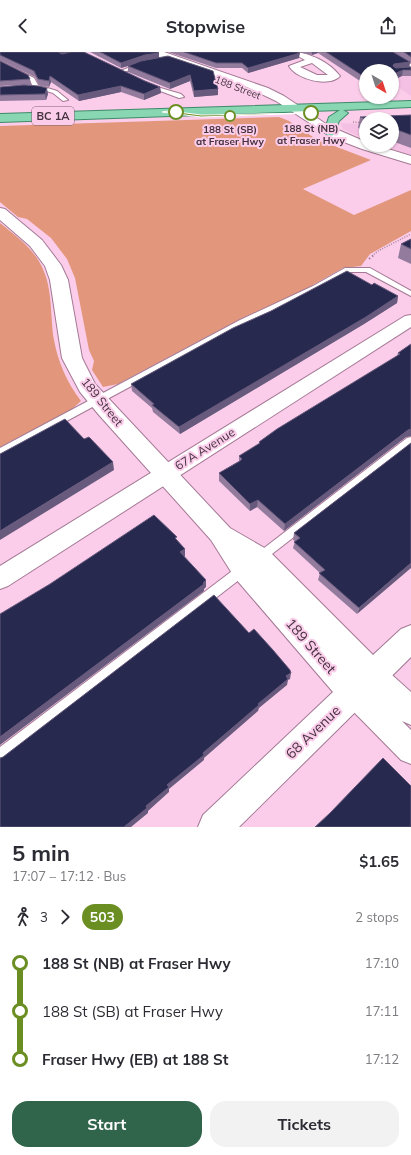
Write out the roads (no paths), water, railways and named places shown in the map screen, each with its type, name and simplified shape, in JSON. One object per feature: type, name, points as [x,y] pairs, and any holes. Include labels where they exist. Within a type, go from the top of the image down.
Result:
[{"type":"main road","points":[[242,112],[263,96]]},
{"type":"main road","points":[[242,112],[290,111],[411,104]]},
{"type":"main road","points":[[290,111],[342,113],[411,110]]},
{"type":"main road","name":"BC 1A","points":[[4,118],[164,112],[201,116],[242,112]]},
{"type":"main road","points":[[330,132],[333,120],[342,113]]},
{"type":"main road","name":"BC 1A","points":[[0,123],[24,122],[94,114]]},
{"type":"street","points":[[296,52],[313,60]]},
{"type":"street","points":[[161,59],[191,54]]},
{"type":"street","name":"188 Street","points":[[161,59],[239,86],[263,96],[330,132],[360,144],[411,160]]},
{"type":"street","name":"188 Street","points":[[161,59],[257,87],[277,96],[309,130],[342,146],[378,158],[411,166]]},
{"type":"street","name":"189 Street","points":[[0,212],[36,243],[53,265],[59,280],[72,358],[82,378],[98,400],[165,475],[251,564],[327,665],[411,711]]},
{"type":"street","name":"67A Avenue","points":[[0,579],[411,320]]},
{"type":"street","name":"68 Avenue","points":[[215,827],[411,638]]},
{"type":"street","name":"189 Street","points":[[364,684],[411,750]]},
{"type":"lane","points":[[388,52],[411,66]]},
{"type":"lane","points":[[0,62],[32,79],[33,87],[55,92],[65,100]]},
{"type":"lane","points":[[122,72],[144,64]]},
{"type":"lane","points":[[122,72],[150,66]]},
{"type":"lane","points":[[115,68],[128,75]]},
{"type":"lane","points":[[142,82],[179,95],[180,97]]},
{"type":"lane","points":[[0,453],[243,322],[316,288],[348,270],[367,270],[411,294]]},
{"type":"lane","points":[[0,756],[411,441]]},
{"type":"place","name":"188 St (NB) at Fraser Hwy","points":[[311,113]]},
{"type":"place","name":"188 St (SB) at Fraser Hwy","points":[[230,116]]}]
